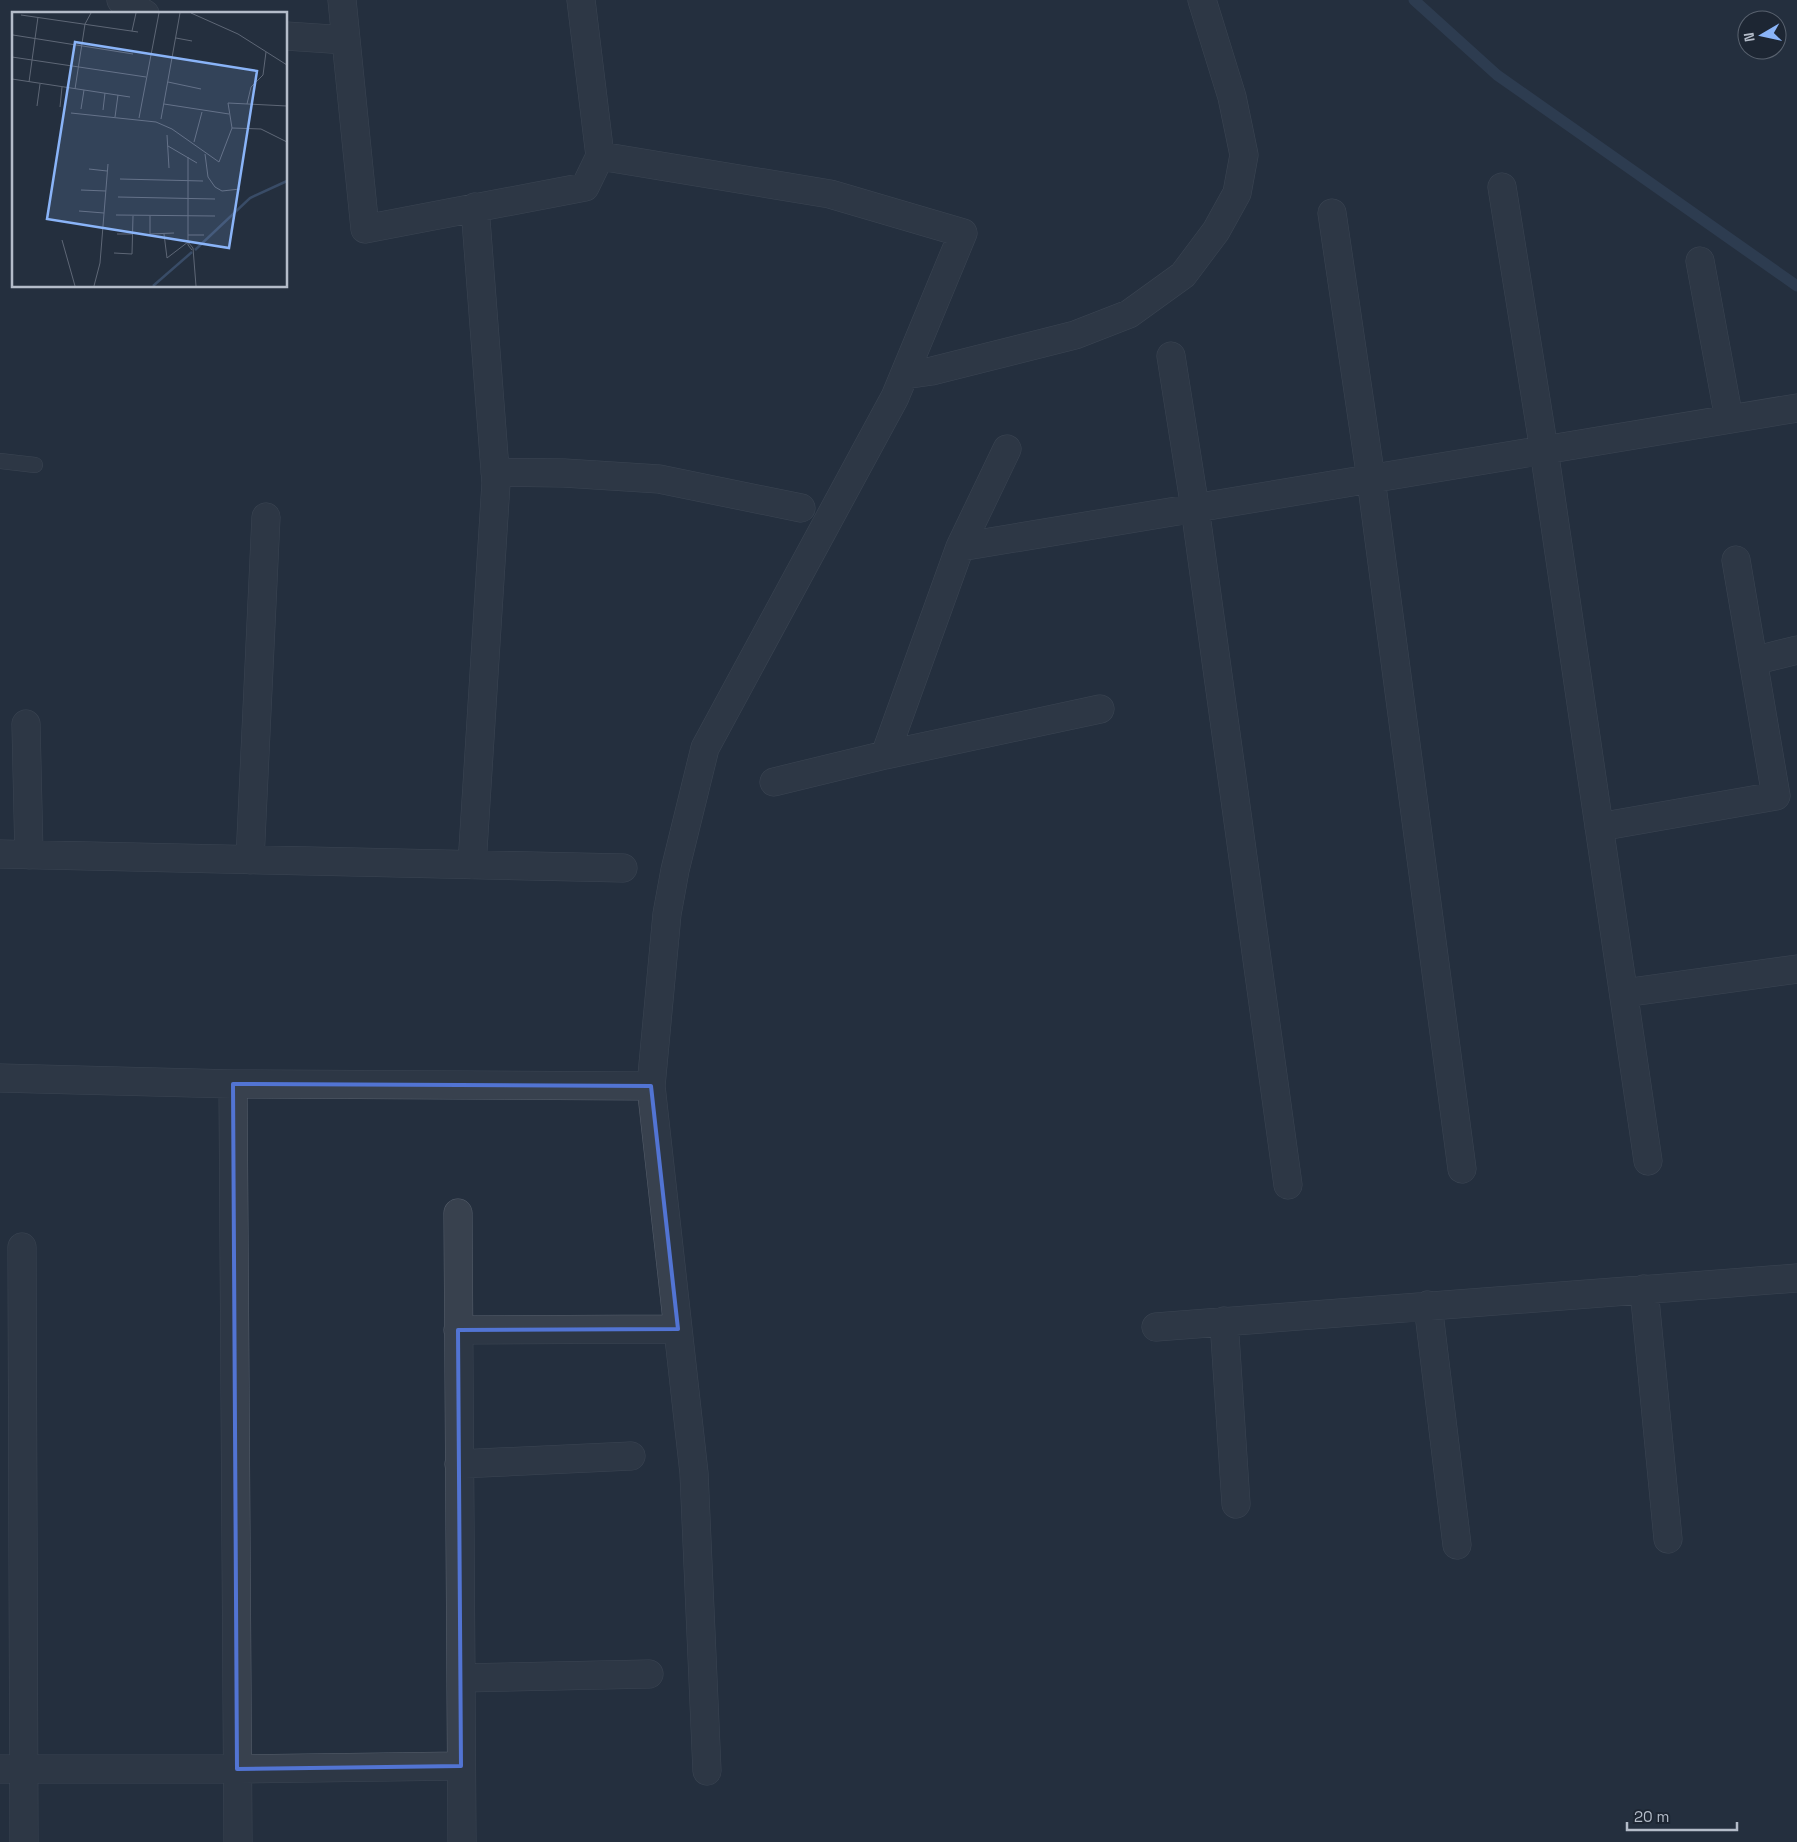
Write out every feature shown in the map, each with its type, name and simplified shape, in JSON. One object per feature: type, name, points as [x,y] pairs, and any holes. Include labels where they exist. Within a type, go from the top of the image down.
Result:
[{"type":"street","points":[[121,0],[142,12]]},
{"type":"street","points":[[342,0],[365,229],[585,187],[600,156],[581,0]]},
{"type":"street","points":[[904,375],[932,371],[1075,335],[1129,314],[1183,275],[1216,232],[1237,193],[1244,155],[1232,97],[1202,0]]},
{"type":"street","points":[[288,36],[346,40]]},
{"type":"street","points":[[600,156],[830,194],[963,233],[895,397],[705,748],[667,914],[651,1086],[694,1473],[707,1771]]},
{"type":"street","points":[[1502,187],[1544,450],[1648,1161]]},
{"type":"street","points":[[472,865],[496,483],[475,207]]},
{"type":"street","points":[[1332,212],[1371,479],[1462,1169]]},
{"type":"street","points":[[1700,261],[1729,419]]},
{"type":"street","points":[[1171,356],[1195,508],[1288,1186]]},
{"type":"street","points":[[960,547],[1796,407]]},
{"type":"street","points":[[885,755],[960,547],[1007,449]]},
{"type":"street","points":[[495,472],[564,473],[658,479],[800,508]]},
{"type":"street","points":[[250,860],[266,517]]},
{"type":"street","points":[[1599,827],[1776,796],[1736,560]]},
{"type":"street","points":[[1753,662],[1797,650]]},
{"type":"street","points":[[774,782],[885,755],[1100,709]]},
{"type":"street","points":[[26,724],[29,855]]},
{"type":"street","points":[[0,854],[623,868]]},
{"type":"street","points":[[1624,993],[1797,969]]},
{"type":"street","points":[[0,1078],[233,1084],[651,1086]]},
{"type":"street","points":[[233,1084],[238,1842]]},
{"type":"street","points":[[458,1213],[462,1842]]},
{"type":"street","points":[[22,1248],[12,1769],[24,1842]]},
{"type":"street","points":[[1156,1327],[1797,1278]]},
{"type":"street","points":[[1644,1289],[1668,1539]]},
{"type":"street","points":[[1428,1305],[1457,1545]]},
{"type":"street","points":[[1224,1321],[1236,1504]]},
{"type":"street","points":[[458,1330],[678,1329]]},
{"type":"street","points":[[459,1464],[631,1456]]},
{"type":"street","points":[[460,1678],[649,1674]]},
{"type":"street","points":[[12,1769],[238,1769],[461,1766]]},
{"type":"lane","points":[[0,461],[35,465]]},
{"type":"highlighted area","points":[[233,1084],[651,1086],[678,1329],[458,1330],[461,1766],[237,1769]]},
{"type":"waterway","points":[[1414,0],[1497,75],[1797,286]]}]
